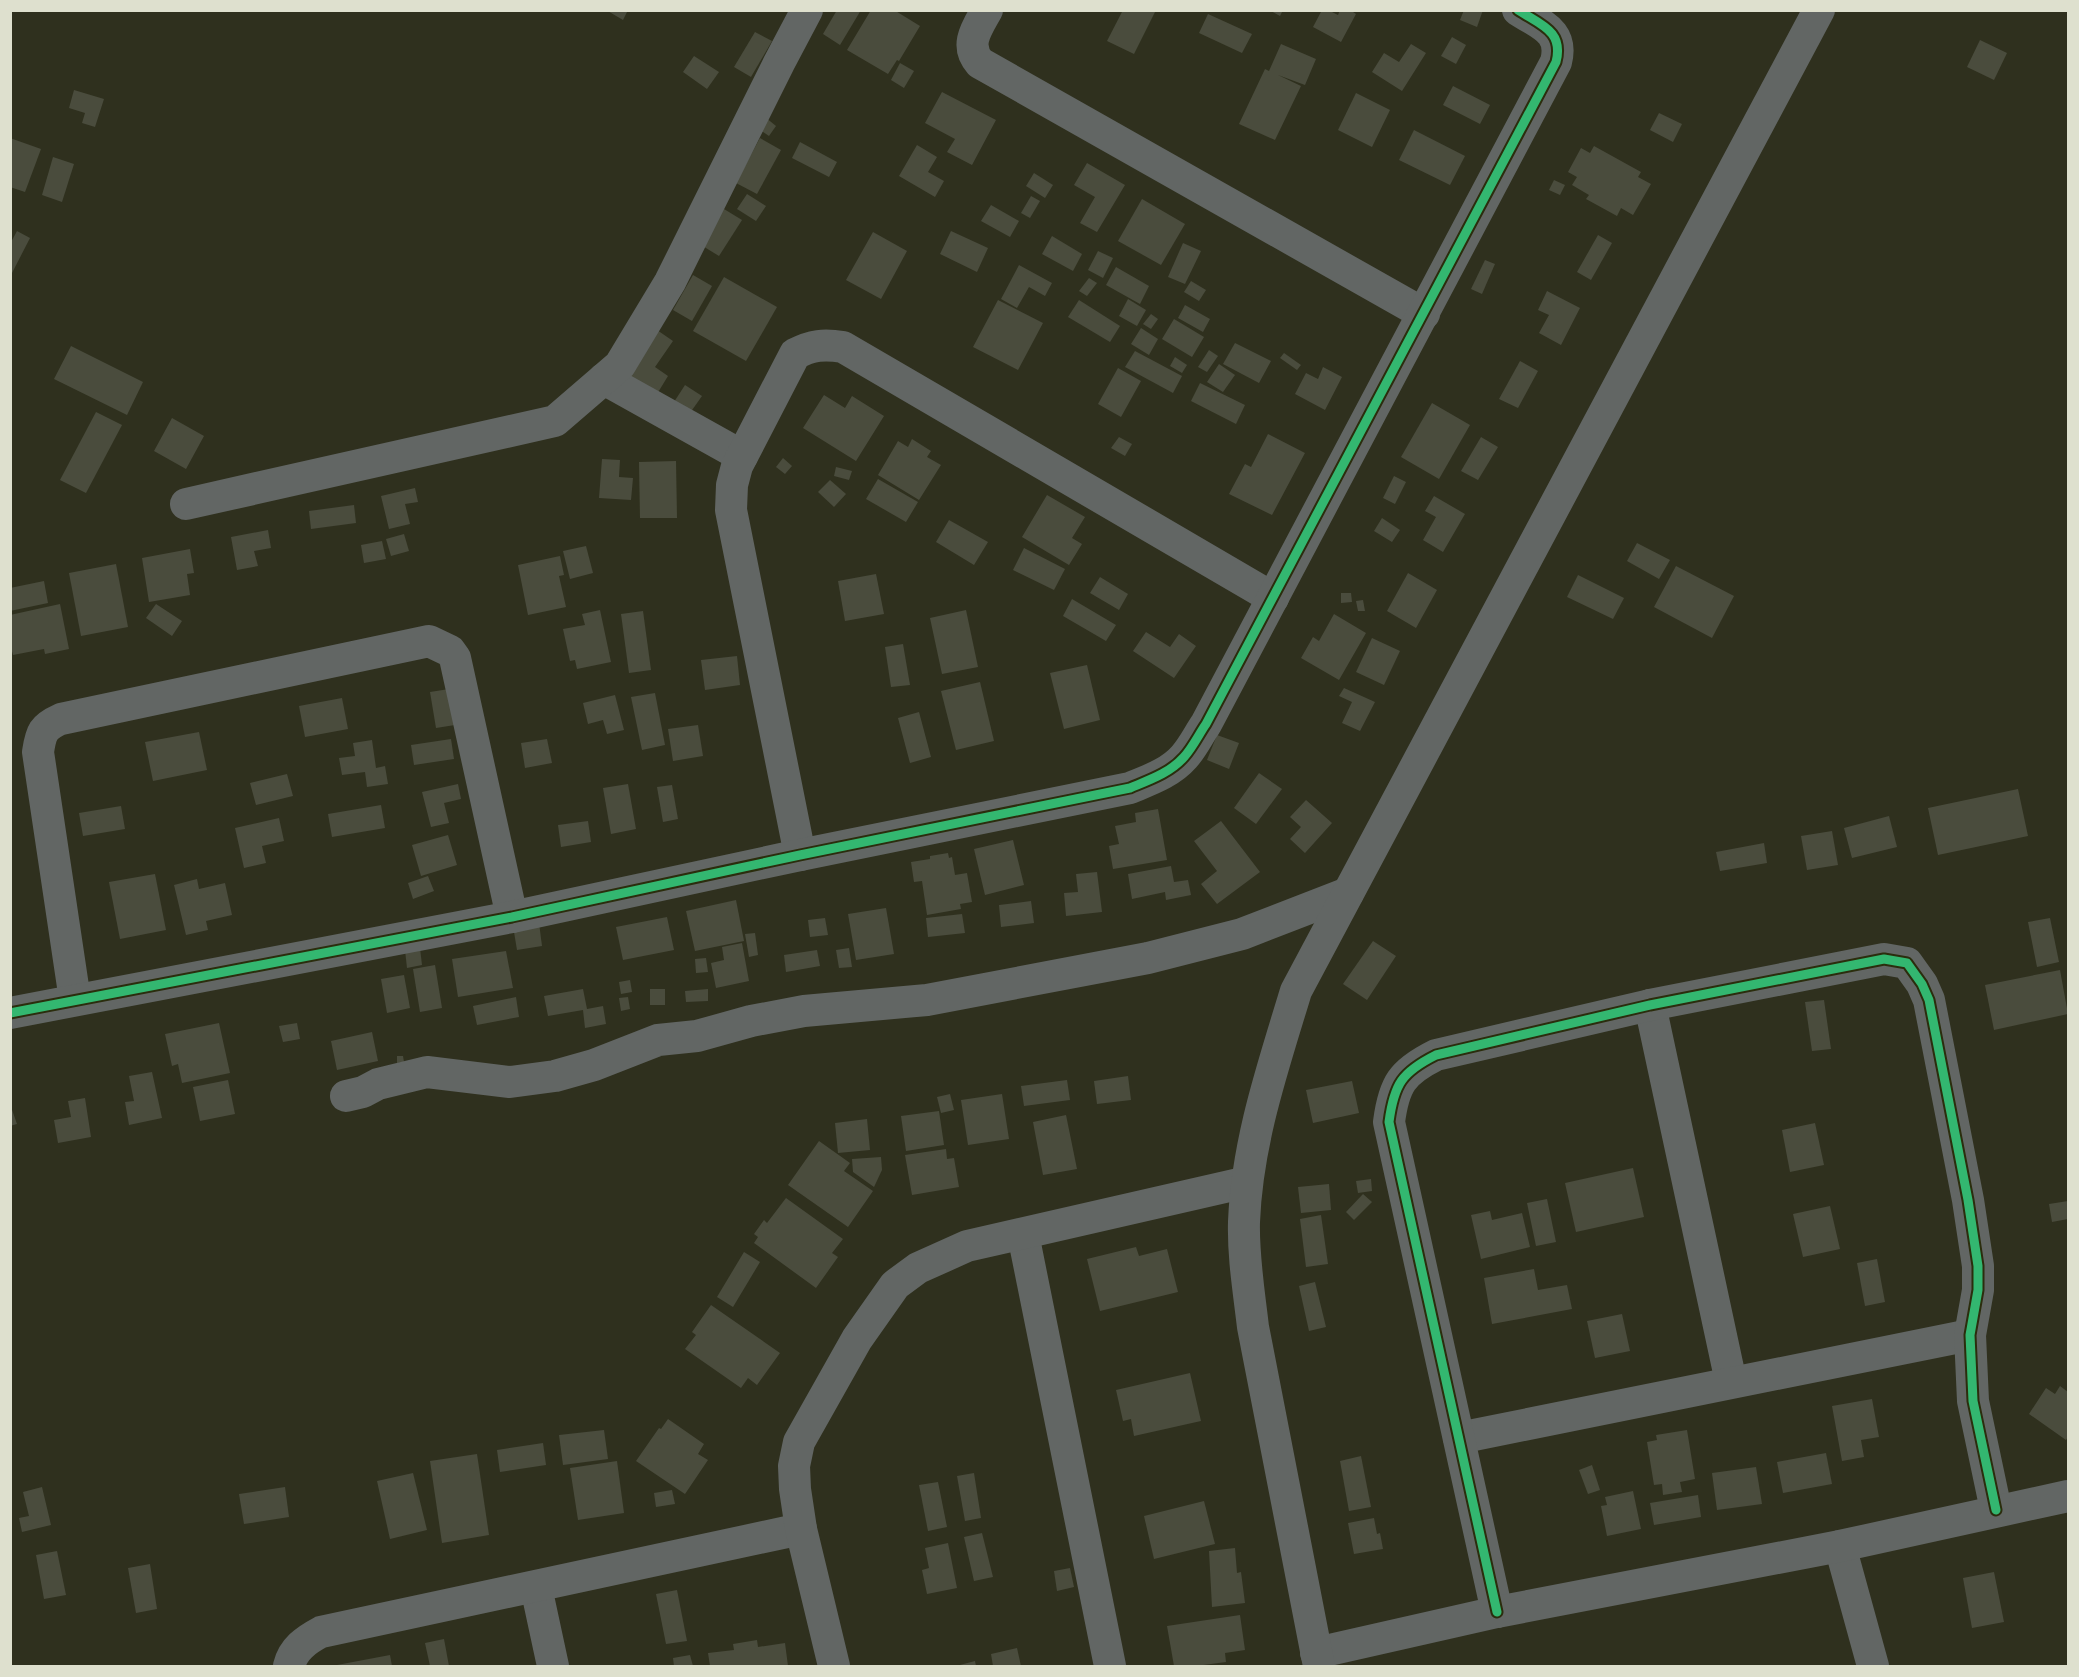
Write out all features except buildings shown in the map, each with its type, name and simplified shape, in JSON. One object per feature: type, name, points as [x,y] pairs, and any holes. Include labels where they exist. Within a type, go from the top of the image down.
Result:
[{"type":"street","points":[[186,504],[555,421],[620,365],[670,282],[807,10]]},
{"type":"street","points":[[987,10],[972,42],[975,57],[980,63],[1424,314]]},
{"type":"street","points":[[10,1013],[512,917],[800,855],[1130,788],[1157,777],[1185,756],[1206,724],[1556,62],[1558,47],[1556,38],[1551,32],[1518,10]]},
{"type":"street","points":[[1819,10],[1296,990],[1260,1108],[1247,1182],[1245,1248],[1253,1327],[1318,1660],[1497,1612],[1840,1546],[2068,1496]]},
{"type":"street","points":[[800,855],[730,510],[732,485],[742,456],[795,354],[809,347],[825,344],[843,347],[1273,598]]},
{"type":"street","points":[[604,379],[742,456]]},
{"type":"street","points":[[75,1000],[38,752],[40,738],[47,725],[61,719],[429,641],[450,651],[455,658],[512,917]]},
{"type":"street","points":[[346,1096],[363,1092],[378,1084],[427,1072],[510,1082],[555,1076],[594,1065],[658,1040],[697,1036],[751,1021],[804,1011],[927,1000],[1148,958],[1242,934],[1348,893]]},
{"type":"street","points":[[1497,1612],[1389,1122],[1392,1101],[1402,1080],[1415,1066],[1436,1055],[1650,1005],[1884,959],[1907,963],[1922,984],[1929,1000],[1968,1200],[1978,1266],[1975,1317],[1970,1335],[1973,1401],[1996,1510]]},
{"type":"street","points":[[1650,1005],[1731,1382]]},
{"type":"street","points":[[834,1666],[801,1529],[794,1466],[799,1442],[857,1339],[896,1285],[918,1268],[967,1246],[1247,1182]]},
{"type":"street","points":[[1023,1234],[1110,1666]]},
{"type":"street","points":[[1459,1438],[1970,1335]]},
{"type":"street","points":[[289,1666],[297,1650],[307,1640],[321,1632],[801,1529]]},
{"type":"street","points":[[1840,1546],[1873,1666]]},
{"type":"street","points":[[536,1587],[553,1666]]},
{"type":"cycle path","points":[[10,1013],[512,917],[800,855],[1130,788],[1159,776],[1178,763],[1206,724],[1556,62],[1558,51],[1554,36],[1549,30],[1518,10]]},
{"type":"cycle path","points":[[1497,1612],[1389,1122],[1391,1109],[1402,1081],[1415,1067],[1436,1055],[1650,1005],[1884,959],[1907,963],[1922,984],[1929,1000],[1968,1200],[1978,1266],[1978,1290],[1970,1335],[1973,1401],[1996,1510]]}]
